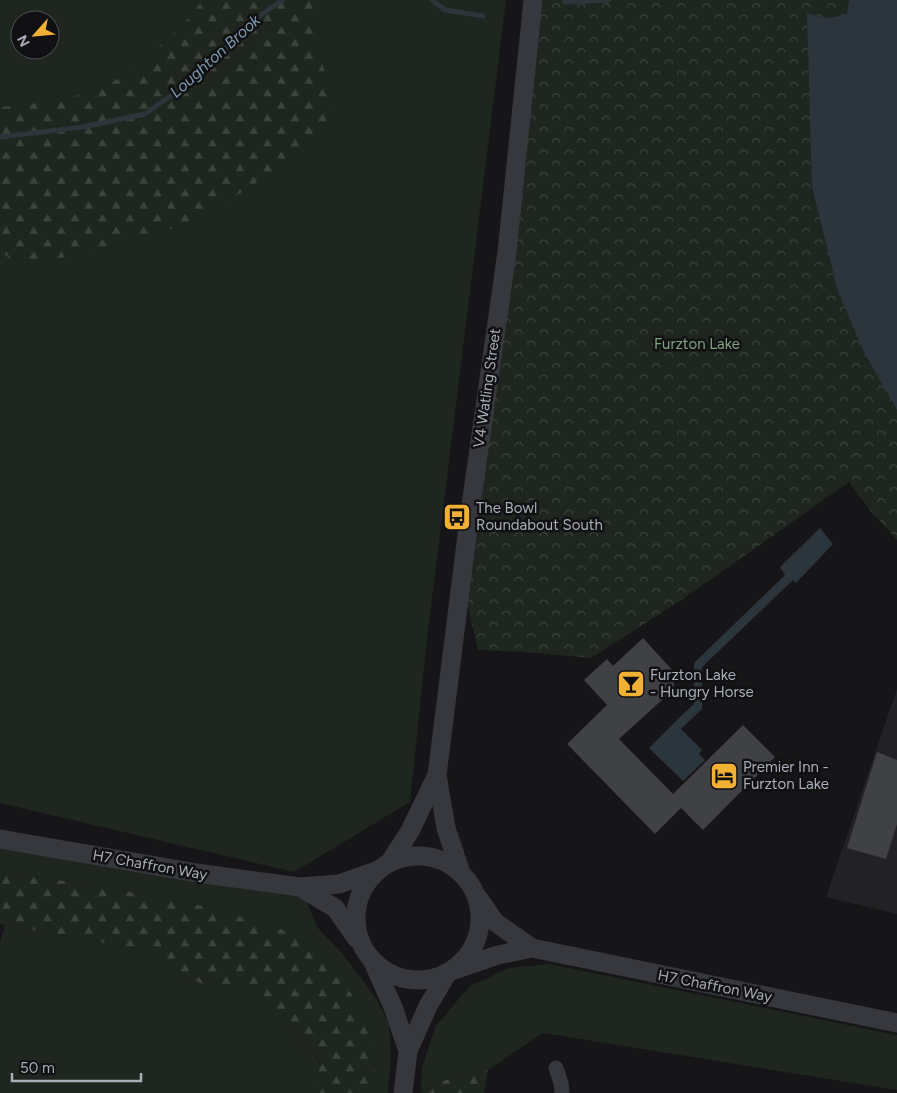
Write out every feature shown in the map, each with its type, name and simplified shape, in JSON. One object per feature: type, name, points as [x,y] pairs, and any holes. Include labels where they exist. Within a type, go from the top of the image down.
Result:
[{"type":"street","name":"V4 Watling Street","points":[[384,866],[410,830],[436,775],[506,252],[533,0]]},
{"type":"street","name":"V4 Watling Street","points":[[436,775],[446,828],[462,872]]},
{"type":"street","name":"H7 Chaffron Way","points":[[0,839],[197,873],[300,887],[339,884],[384,866]]},
{"type":"street","points":[[403,1093],[408,1051],[428,1006],[450,972],[469,955],[478,936],[481,914],[476,894],[462,872],[446,862],[427,856],[408,856],[384,866],[366,884],[358,899],[356,916],[357,932],[393,1007],[408,1051]]},
{"type":"street","name":"H7 Chaffron Way","points":[[300,887],[335,908],[368,954]]},
{"type":"street","name":"H7 Chaffron Way","points":[[476,894],[495,922],[532,948]]},
{"type":"street","name":"H7 Chaffron Way","points":[[450,972],[498,955],[532,948],[897,1023]]},
{"type":"street","points":[[368,954],[382,969],[394,976],[407,980],[421,981],[434,979],[450,972]]},
{"type":"street","points":[[556,1068],[562,1093]]},
{"type":"shaded area","points":[[849,0],[897,0],[897,410],[864,352],[838,292],[812,187],[807,13],[827,18],[847,14]]},
{"type":"shaded area","points":[[820,528],[833,544],[796,583],[793,580],[702,667],[702,709],[681,729],[702,750],[699,754],[705,760],[683,781],[649,748],[694,704],[694,663],[785,575],[780,567]]},
{"type":"shaded area","points":[[897,689],[897,914],[826,897]]},
{"type":"green space","points":[[0,0],[506,0],[427,639],[410,802],[294,872],[0,803]]},
{"type":"green space","points":[[203,0],[319,0],[314,35],[329,87],[335,122],[290,160],[224,204],[180,227],[126,239],[75,257],[11,260],[0,250],[0,107],[57,101],[79,95],[100,88],[143,66],[158,47],[180,28]]},
{"type":"green space","name":"Furzton Lake","points":[[533,0],[897,0],[897,540],[869,509],[849,482],[683,599],[591,658],[478,650],[461,577]]},
{"type":"green space","points":[[0,839],[300,887],[318,928],[341,952],[359,975],[377,1000],[389,1024],[391,1054],[388,1093],[373,1093],[376,1049],[212,908],[97,885],[0,873]]},
{"type":"green space","points":[[0,873],[97,885],[212,908],[296,934],[351,993],[376,1049],[373,1093],[308,1093],[320,1063],[287,1018],[257,993],[203,984],[183,976],[159,953],[0,924]]},
{"type":"green space","points":[[5,925],[160,953],[183,976],[203,984],[257,993],[287,1018],[320,1064],[308,1093],[0,1093],[0,942]]},
{"type":"green space","points":[[549,964],[897,1035],[897,1090],[543,1033],[488,1070],[438,1082],[421,1093],[422,1068],[435,1027],[470,986],[509,968]]},
{"type":"green space","points":[[488,1070],[484,1093],[422,1093],[438,1082]]},
{"type":"building","name":"Premier Inn - Furzton Lake","points":[[643,638],[674,672],[674,689],[619,739],[673,794],[743,725],[775,757],[703,830],[681,808],[655,834],[567,744],[607,705],[584,680],[607,659],[613,666]]},
{"type":"building","points":[[877,752],[897,760],[897,824],[886,859],[847,848]]},
{"type":"waterway","name":"Loughton Brook","points":[[0,137],[83,127],[145,114],[190,82],[262,14],[283,0]]},
{"type":"waterway","name":"Loughton Brook","points":[[432,0],[445,10],[483,16]]},
{"type":"waterway","name":"Loughton Brook","points":[[565,2],[609,0]]},
{"type":"place","name":"The Bowl Roundabout South","points":[[457,517]]},
{"type":"place","name":"Furzton Lake - Hungry Horse","points":[[631,684]]},
{"type":"place","name":"Premier Inn - Furzton Lake","points":[[724,776]]}]
